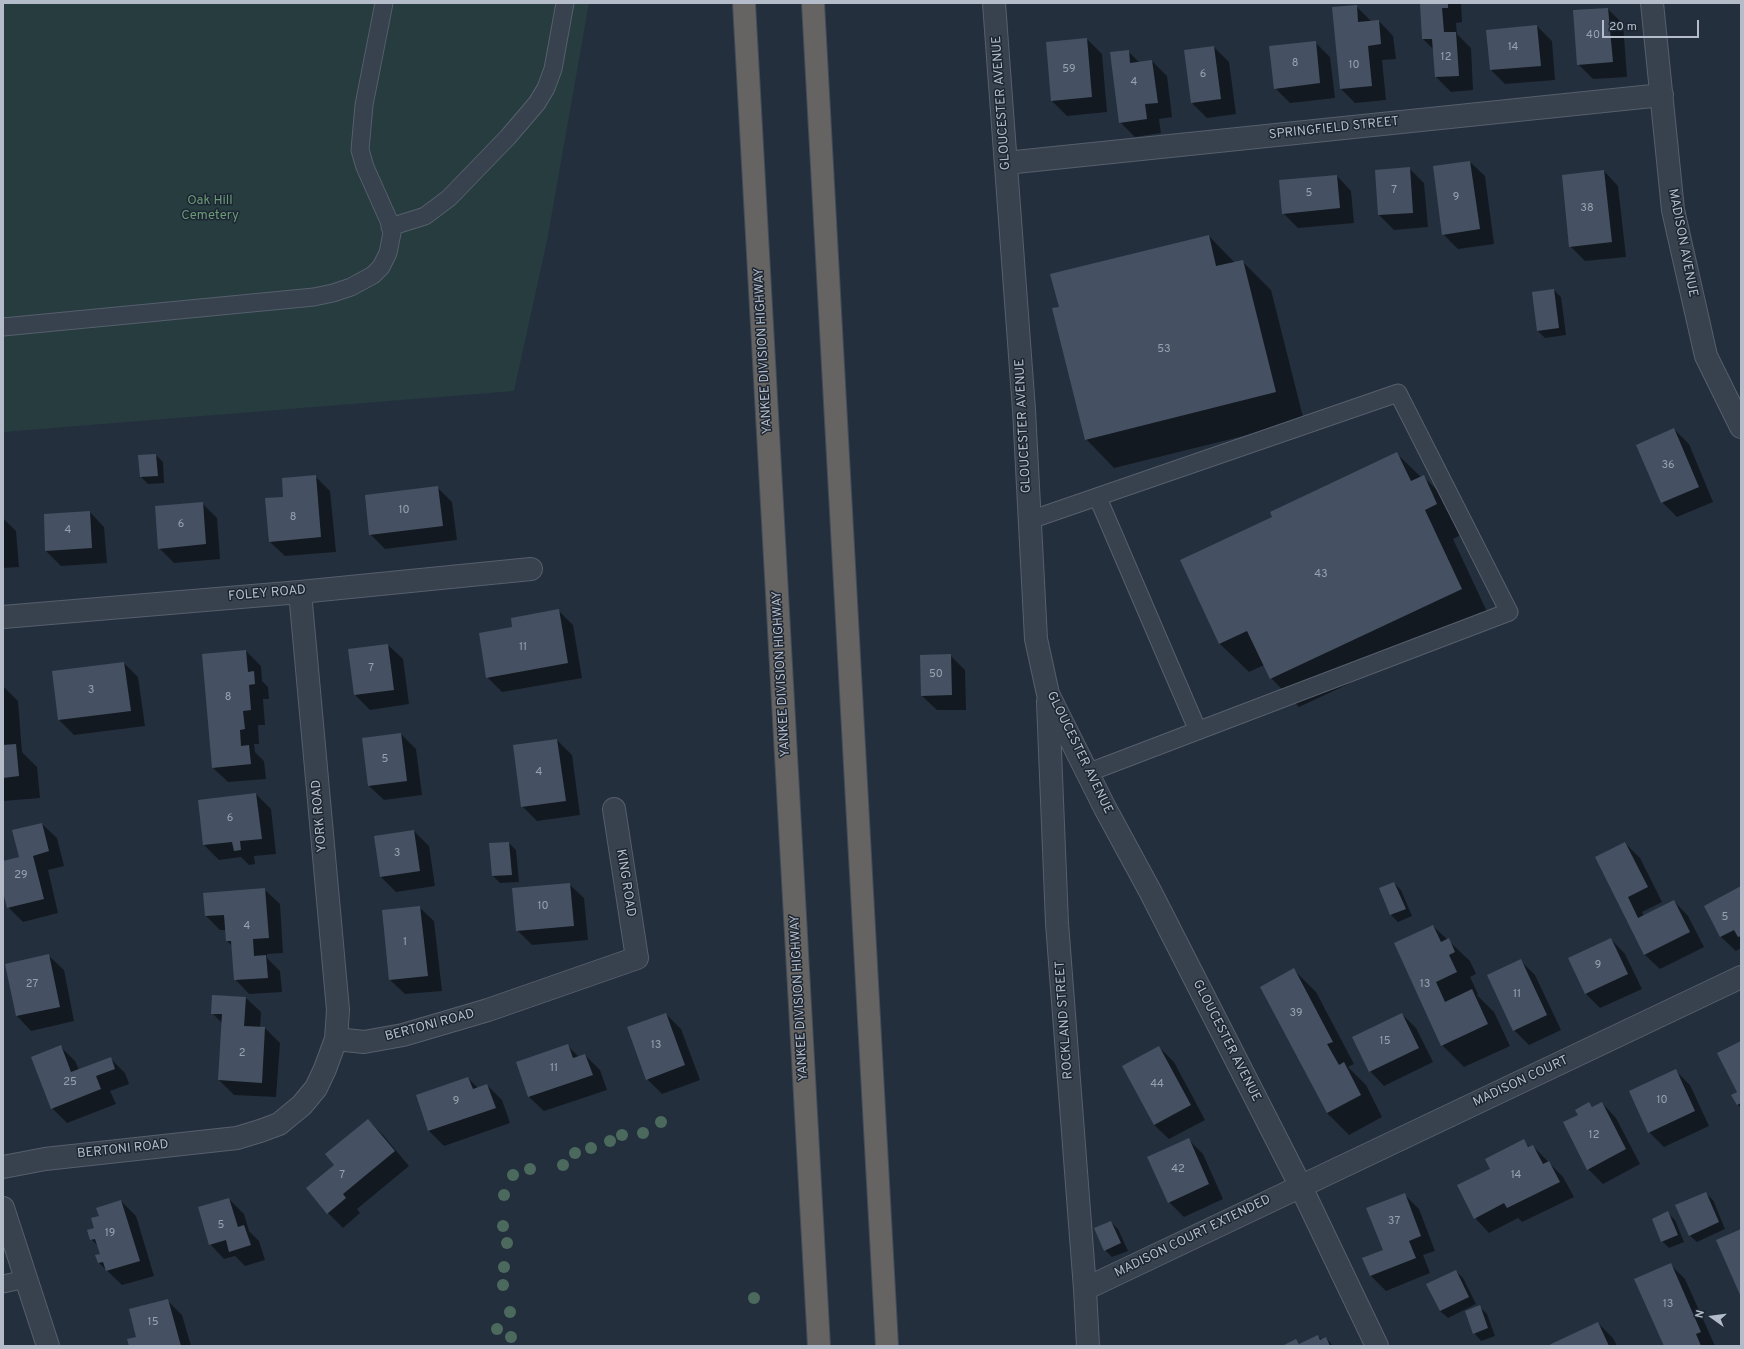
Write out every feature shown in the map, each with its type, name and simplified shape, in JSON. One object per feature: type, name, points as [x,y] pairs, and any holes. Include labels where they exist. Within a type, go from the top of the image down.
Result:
[{"type":"highway","name":"YANKEE DIVISION HIGHWAY","points":[[744,3],[820,1346]]},
{"type":"highway","points":[[814,3],[887,1346]]},
{"type":"street","name":"GLOUCESTER AVENUE","points":[[994,3],[1024,410],[1036,639],[1048,694],[1087,773],[1150,891],[1300,1186],[1377,1346]]},
{"type":"street","name":"MADISON AVENUE","points":[[1652,3],[1673,210],[1706,356],[1741,427]]},
{"type":"street","name":"SPRINGFIELD STREET","points":[[1006,163],[1662,95]]},
{"type":"street","name":"FOLEY ROAD","points":[[3,617],[300,592],[531,569]]},
{"type":"street","name":"YORK ROAD","points":[[300,592],[338,1010],[336,1039]]},
{"type":"street","name":"ROCKLAND STREET","points":[[1048,694],[1057,922],[1088,1346]]},
{"type":"street","name":"KING ROAD","points":[[614,809],[637,958]]},
{"type":"street","name":"BERTONI ROAD","points":[[3,1167],[44,1159],[237,1138],[260,1132],[279,1124],[302,1105],[316,1088],[336,1039],[364,1042],[403,1035],[488,1010],[637,958]]},
{"type":"street","name":"MADISON COURT","points":[[1300,1186],[1741,977]]},
{"type":"street","name":"MADISON COURT EXTENDED","points":[[1085,1289],[1300,1186]]},
{"type":"street","points":[[3,1208],[48,1346]]},
{"type":"lane","points":[[3,327],[314,298],[333,293],[363,281],[373,275],[381,267],[388,253],[392,233],[365,167],[360,150],[364,105],[384,3]]},
{"type":"lane","points":[[390,228],[425,216],[449,198],[508,137],[537,104],[546,88],[553,69],[565,3]]},
{"type":"lane","points":[[1030,520],[1098,498],[1398,393],[1510,612],[1087,773]]},
{"type":"lane","points":[[1098,498],[1198,731]]},
{"type":"lane","points":[[3,1284],[26,1279]]},
{"type":"green space","name":"Oak Hill Cemetery","points":[[3,3],[589,3],[547,241],[514,391],[3,432]]},
{"type":"building","points":[[1420,3],[1448,3],[1448,8],[1442,8],[1444,32],[1456,32],[1459,76],[1435,77],[1432,39],[1422,39]]},
{"type":"building","points":[[1357,5],[1358,22],[1379,20],[1381,44],[1368,46],[1372,86],[1340,89],[1332,7]]},
{"type":"building","points":[[1608,8],[1613,62],[1577,65],[1573,10]]},
{"type":"building","points":[[1537,25],[1541,66],[1490,70],[1486,30]]},
{"type":"building","points":[[1087,38],[1092,97],[1051,101],[1046,42]]},
{"type":"building","points":[[1316,41],[1320,83],[1274,89],[1269,46]]},
{"type":"building","points":[[1214,46],[1221,99],[1191,103],[1184,50]]},
{"type":"building","points":[[1129,50],[1130,63],[1152,60],[1158,103],[1145,104],[1147,119],[1119,123],[1110,52]]},
{"type":"building","points":[[1470,161],[1480,229],[1442,235],[1433,166]]},
{"type":"building","points":[[1410,167],[1413,213],[1378,215],[1375,170]]},
{"type":"building","points":[[1604,170],[1612,242],[1569,247],[1562,175]]},
{"type":"building","points":[[1337,175],[1340,208],[1282,214],[1279,180]]},
{"type":"building","points":[[1209,235],[1216,266],[1243,260],[1276,392],[1085,440],[1052,308],[1059,307],[1050,274]]},
{"type":"building","points":[[1554,289],[1559,328],[1537,331],[1532,292]]},
{"type":"building","points":[[1674,428],[1699,487],[1661,503],[1636,445]]},
{"type":"building","points":[[1397,452],[1411,481],[1424,475],[1437,504],[1425,510],[1462,589],[1270,679],[1247,631],[1219,644],[1180,560],[1272,517],[1270,512]]},
{"type":"building","points":[[156,454],[158,476],[140,477],[138,455]]},
{"type":"building","points":[[316,475],[321,537],[269,542],[265,498],[283,497],[282,478]]},
{"type":"building","points":[[438,486],[443,526],[369,535],[365,495]]},
{"type":"building","points":[[203,502],[206,544],[158,549],[155,506]]},
{"type":"building","points":[[90,511],[92,548],[45,551],[44,514]]},
{"type":"building","points":[[559,609],[568,663],[486,678],[479,633],[512,627],[511,618]]},
{"type":"building","points":[[388,644],[394,690],[354,695],[348,649]]},
{"type":"building","points":[[246,650],[248,672],[254,671],[255,684],[249,685],[251,710],[243,711],[245,729],[240,730],[241,746],[249,745],[251,764],[212,768],[202,654]]},
{"type":"building","points":[[951,654],[952,695],[921,696],[920,655]]},
{"type":"building","points":[[124,662],[131,711],[58,720],[52,671]]},
{"type":"building","points":[[401,733],[407,781],[368,786],[362,738]]},
{"type":"building","points":[[557,739],[566,801],[521,807],[513,745]]},
{"type":"building","points":[[16,744],[19,776],[3,778],[3,745]]},
{"type":"building","points":[[256,793],[262,839],[240,841],[241,850],[234,851],[232,842],[203,845],[198,800]]},
{"type":"building","points":[[42,823],[49,851],[33,856],[44,899],[7,908],[3,892],[3,861],[19,857],[12,830]]},
{"type":"building","points":[[414,830],[420,871],[380,877],[374,836]]},
{"type":"building","points":[[509,842],[512,875],[492,876],[489,843]]},
{"type":"building","points":[[1625,842],[1648,887],[1628,897],[1638,918],[1674,900],[1690,932],[1644,955],[1595,857]]},
{"type":"building","points":[[1394,882],[1406,909],[1390,915],[1379,888]]},
{"type":"building","points":[[570,883],[574,926],[516,931],[512,888]]},
{"type":"building","points":[[1741,886],[1741,936],[1738,937],[1734,930],[1720,937],[1704,906]]},
{"type":"building","points":[[265,888],[269,938],[253,939],[254,956],[266,955],[268,978],[234,980],[231,941],[226,941],[224,915],[205,916],[203,893]]},
{"type":"building","points":[[420,906],[428,976],[389,980],[382,910]]},
{"type":"building","points":[[1433,925],[1441,942],[1449,938],[1455,952],[1449,955],[1457,972],[1436,982],[1445,1002],[1472,989],[1488,1024],[1441,1046],[1394,943]]},
{"type":"building","points":[[1611,938],[1628,974],[1585,994],[1568,958]]},
{"type":"building","points":[[49,954],[60,1007],[16,1016],[5,964]]},
{"type":"building","points":[[1521,959],[1547,1015],[1513,1031],[1487,975]]},
{"type":"building","points":[[1294,968],[1333,1042],[1327,1044],[1339,1065],[1344,1062],[1361,1095],[1327,1113],[1260,987]]},
{"type":"building","points":[[212,995],[246,997],[244,1026],[265,1027],[262,1083],[218,1080],[222,1014],[211,1014]]},
{"type":"building","points":[[666,1013],[685,1065],[646,1080],[627,1027]]},
{"type":"building","points":[[1402,1013],[1419,1048],[1369,1072],[1352,1037]]},
{"type":"building","points":[[1741,1041],[1741,1103],[1737,1105],[1731,1095],[1737,1092],[1717,1053]]},
{"type":"building","points":[[568,1044],[573,1058],[585,1054],[593,1075],[528,1097],[516,1062]]},
{"type":"building","points":[[61,1045],[71,1072],[111,1057],[115,1069],[96,1076],[101,1089],[51,1109],[31,1057]]},
{"type":"building","points":[[1159,1046],[1191,1105],[1154,1125],[1122,1066]]},
{"type":"building","points":[[1676,1069],[1695,1111],[1648,1133],[1629,1091]]},
{"type":"building","points":[[468,1077],[473,1089],[487,1084],[496,1108],[428,1131],[416,1095]]},
{"type":"building","points":[[1589,1102],[1592,1107],[1602,1102],[1626,1149],[1587,1170],[1563,1122],[1578,1115],[1575,1110]]},
{"type":"building","points":[[368,1119],[395,1151],[343,1194],[346,1198],[327,1214],[306,1188],[334,1165],[325,1154]]},
{"type":"building","points":[[1189,1138],[1209,1184],[1168,1203],[1147,1157]]},
{"type":"building","points":[[1524,1139],[1528,1147],[1533,1145],[1543,1164],[1549,1161],[1560,1182],[1507,1208],[1504,1203],[1474,1219],[1457,1185],[1490,1169],[1485,1159]]},
{"type":"building","points":[[1706,1192],[1719,1222],[1689,1236],[1675,1205]]},
{"type":"building","points":[[1405,1193],[1421,1236],[1409,1241],[1416,1258],[1370,1276],[1362,1258],[1383,1250],[1366,1208]]},
{"type":"building","points":[[229,1198],[238,1227],[244,1225],[251,1245],[229,1252],[226,1240],[209,1245],[198,1207]]},
{"type":"building","points":[[121,1200],[140,1261],[106,1271],[103,1262],[98,1263],[95,1255],[100,1254],[95,1239],[90,1240],[87,1230],[94,1228],[91,1218],[99,1216],[96,1208]]},
{"type":"building","points":[[1668,1211],[1678,1235],[1661,1242],[1652,1219]]},
{"type":"building","points":[[1111,1221],[1121,1243],[1104,1251],[1094,1228]]},
{"type":"building","points":[[1741,1229],[1741,1297],[1716,1240]]},
{"type":"building","points":[[1671,1263],[1701,1332],[1696,1334],[1701,1346],[1664,1346],[1634,1279]]},
{"type":"building","points":[[1456,1270],[1469,1297],[1440,1311],[1426,1284]]},
{"type":"building","points":[[168,1299],[181,1346],[129,1346],[127,1339],[136,1337],[129,1309]]},
{"type":"building","points":[[1480,1305],[1488,1328],[1473,1334],[1465,1311]]},
{"type":"building","points":[[1598,1322],[1609,1346],[1547,1346]]},
{"type":"building","points":[[1318,1335],[1320,1340],[1326,1337],[1330,1346],[1284,1345],[1296,1339],[1299,1344]]}]
